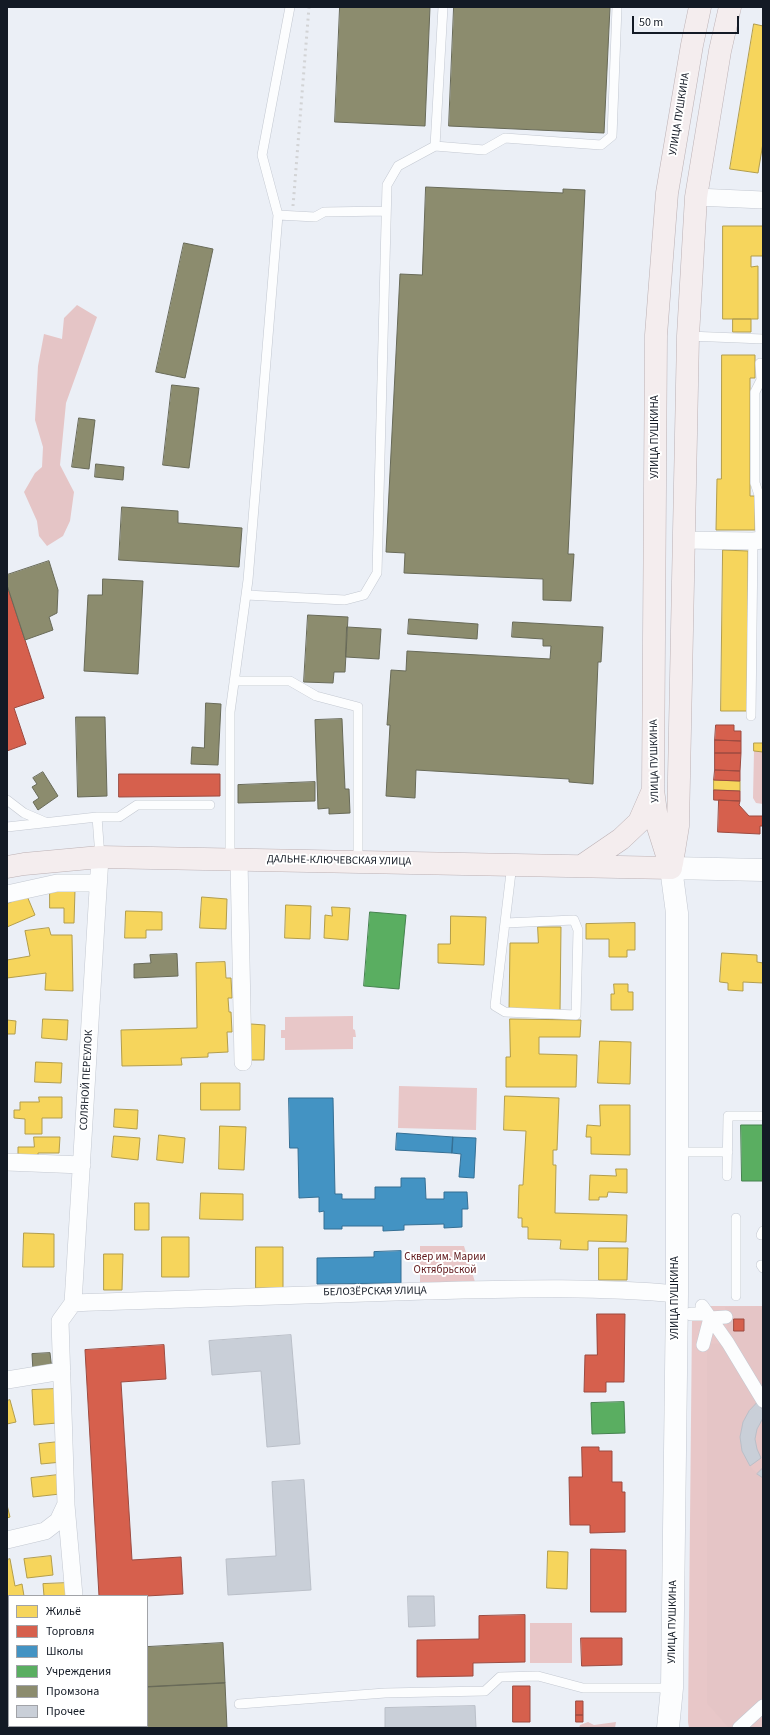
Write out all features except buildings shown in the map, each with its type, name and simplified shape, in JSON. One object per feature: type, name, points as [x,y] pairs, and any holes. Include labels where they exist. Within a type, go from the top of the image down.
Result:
[{"type":"main road","name":"УЛИЦА ПУШКИНА","points":[[668,1728],[672,1688],[676,1294],[677,913],[671,868],[658,827],[653,790],[656,335],[667,193],[692,45],[700,7]]},
{"type":"main road","name":"УЛИЦА ПУШКИНА","points":[[671,868],[678,826],[688,336],[696,197],[720,51],[730,7]]},
{"type":"main road","points":[[583,865],[621,839],[639,822],[653,790]]},
{"type":"main road","name":"ДАЛЬНЕ-КЛЮЧЕВСКАЯ УЛИЦА","points":[[7,867],[100,857],[583,865],[671,868]]},
{"type":"main road","points":[[671,868],[763,870]]},
{"type":"street","points":[[696,197],[763,200]]},
{"type":"street","points":[[683,540],[759,540]]},
{"type":"street","name":"СОЛЯНОЙ ПЕРЕУЛОК","points":[[73,1303],[100,857]]},
{"type":"street","points":[[234,859],[242,1062]]},
{"type":"street","points":[[7,894],[57,883],[98,883]]},
{"type":"street","points":[[7,1162],[82,1165]]},
{"type":"street","name":"БЕЛОЗЁРСКАЯ УЛИЦА","points":[[73,1303],[298,1294],[523,1288],[585,1289],[676,1294]]},
{"type":"street","points":[[73,1303],[60,1321],[66,1504],[74,1595]]},
{"type":"street","points":[[726,1317],[701,1316],[723,1339],[763,1400]]},
{"type":"street","points":[[7,1380],[62,1371]]},
{"type":"street","points":[[7,1540],[45,1531],[58,1521],[66,1504]]},
{"type":"street","points":[[746,1723],[763,1706]]},
{"type":"lane","points":[[234,859],[230,712],[246,595],[278,215],[262,155],[290,7]]},
{"type":"lane","points":[[436,146],[442,7]]},
{"type":"lane","points":[[246,595],[345,600],[364,595],[376,573],[387,185],[398,166],[436,146],[484,150],[505,138],[601,145],[612,136],[617,7]]},
{"type":"lane","points":[[278,215],[315,217],[324,212],[386,211]]},
{"type":"lane","points":[[688,336],[763,339]]},
{"type":"lane","points":[[751,716],[759,540],[759,495],[755,483],[755,392],[761,380],[760,363]]},
{"type":"lane","points":[[234,681],[290,681],[316,696],[358,707],[358,861]]},
{"type":"lane","points":[[7,800],[24,813],[46,823]]},
{"type":"lane","points":[[7,827],[119,816],[137,805],[210,805]]},
{"type":"lane","points":[[97,817],[100,857]]},
{"type":"lane","points":[[505,923],[574,920],[578,930],[576,1015],[505,1012],[495,1006],[512,864]]},
{"type":"lane","points":[[727,1176],[728,1116],[763,1116]]},
{"type":"lane","points":[[676,1152],[728,1152]]},
{"type":"lane","points":[[736,1218],[736,1296]]},
{"type":"lane","points":[[239,1704],[384,1693],[485,1691],[500,1677],[538,1676],[583,1688],[672,1688]]},
{"type":"green space","points":[[754,751],[763,752],[763,804],[756,803],[753,798]]},
{"type":"green space","points":[[353,1016],[353,1029],[355,1030],[356,1037],[353,1037],[353,1049],[285,1050],[285,1038],[281,1038],[281,1030],[285,1030],[285,1017]]},
{"type":"green space","points":[[399,1086],[477,1088],[476,1130],[398,1128]]},
{"type":"green space","name":"Сквер им. Марии Октябрьской","points":[[420,1246],[464,1246],[475,1282],[420,1284]]},
{"type":"green space","points":[[699,1306],[763,1306],[763,1728],[689,1728],[688,1722],[692,1319]]},
{"type":"green space","points":[[530,1623],[572,1623],[572,1663],[530,1663]]},
{"type":"shaded area","points":[[77,305],[97,317],[66,403],[60,465],[74,492],[70,521],[63,536],[47,546],[39,536],[37,521],[24,492],[35,473],[42,467],[43,447],[35,420],[38,366],[44,334],[62,339],[64,318]]},
{"type":"shaded area","points":[[763,1306],[763,1399],[753,1407],[746,1417],[740,1438],[741,1449],[746,1460],[763,1478],[763,1699],[729,1728],[707,1703],[707,1344],[728,1343],[725,1307]]},
{"type":"shaded area","points":[[588,1722],[594,1725],[616,1722],[615,1728],[579,1728],[580,1725]]},
{"type":"railway","points":[[293,206],[309,7]]}]
